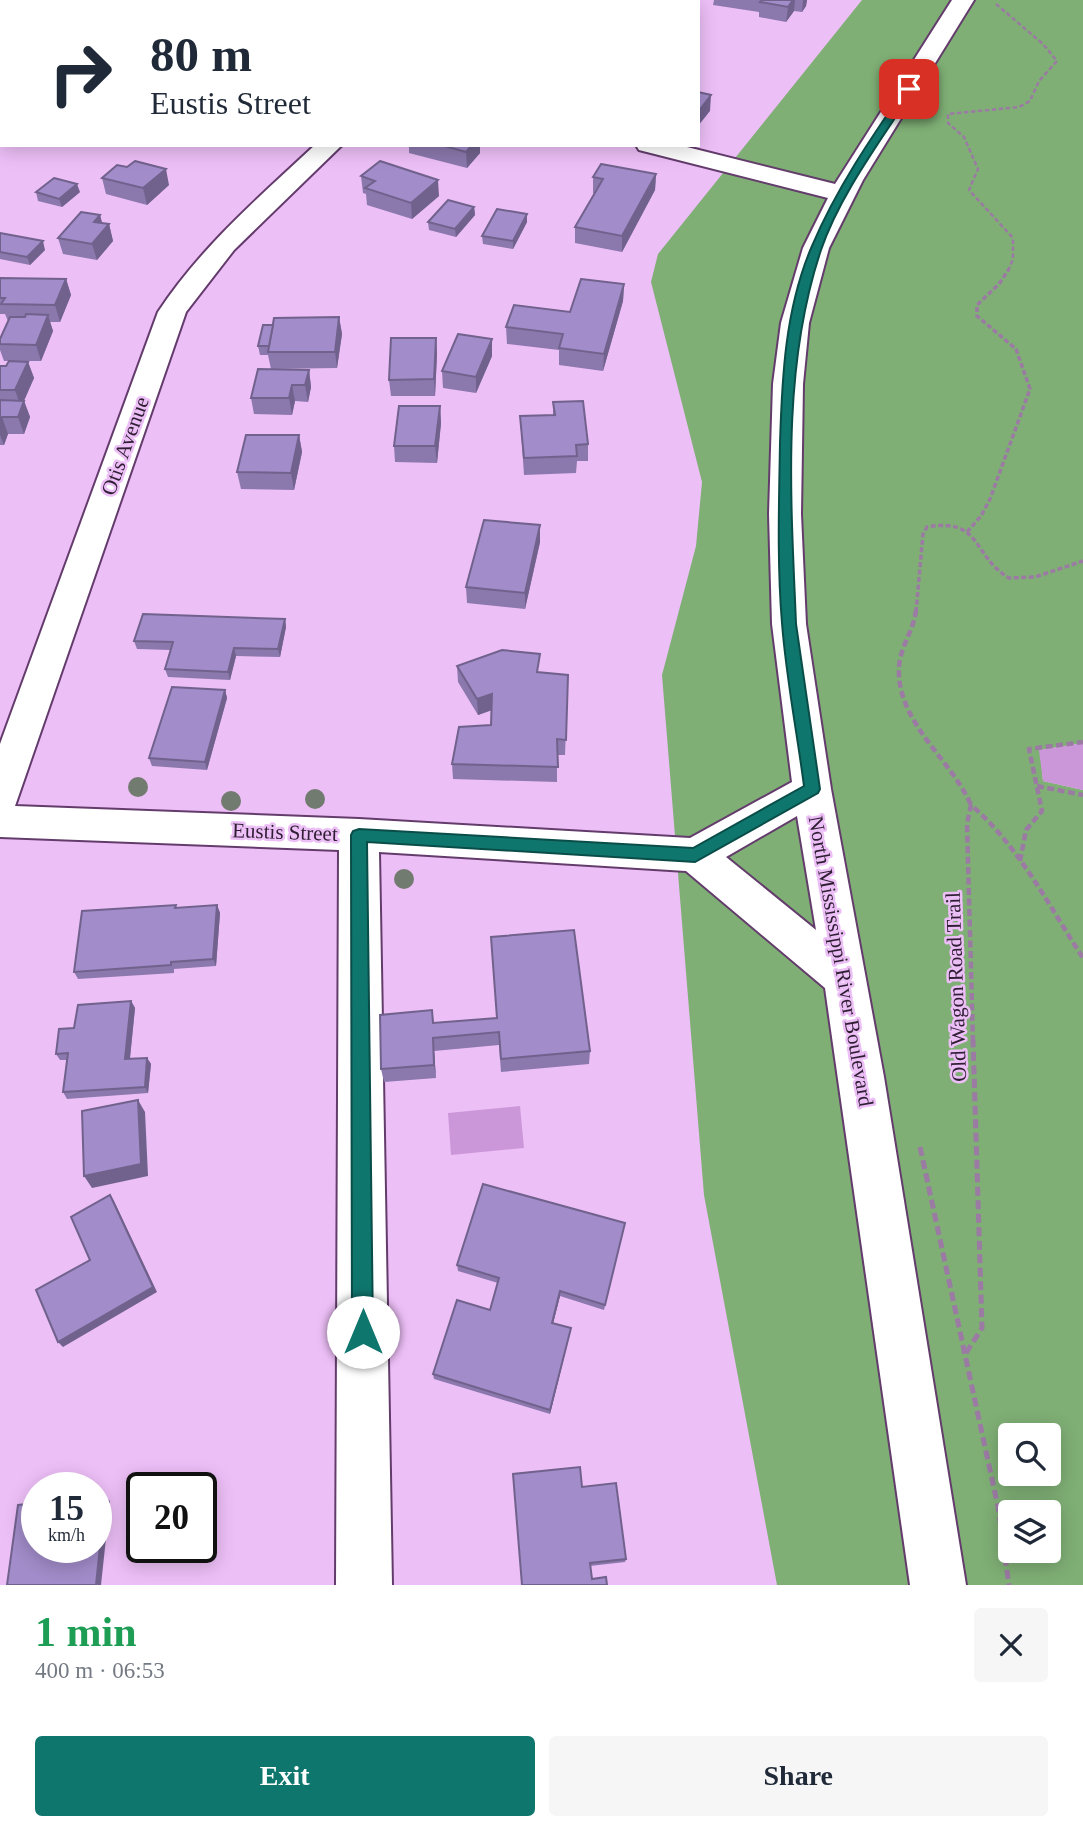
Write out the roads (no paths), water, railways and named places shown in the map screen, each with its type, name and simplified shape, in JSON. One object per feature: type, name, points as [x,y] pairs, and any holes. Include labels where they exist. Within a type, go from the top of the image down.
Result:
[{"type":"street","name":"North Mississippi River Boulevard","points":[[938,1585],[900,1347],[868,1117],[812,789],[789,624],[785,514],[788,384],[795,323],[804,285],[816,248],[843,194],[987,6]]},
{"type":"street","name":"Otis Avenue","points":[[0,797],[172,312],[191,280],[215,254],[328,147]]},
{"type":"street","points":[[656,147],[843,194]]},
{"type":"street","points":[[812,789],[695,855],[844,978]]},
{"type":"street","name":"Eustis Street","points":[[0,821],[359,835],[695,855]]},
{"type":"street","points":[[359,835],[364,1585]]}]
